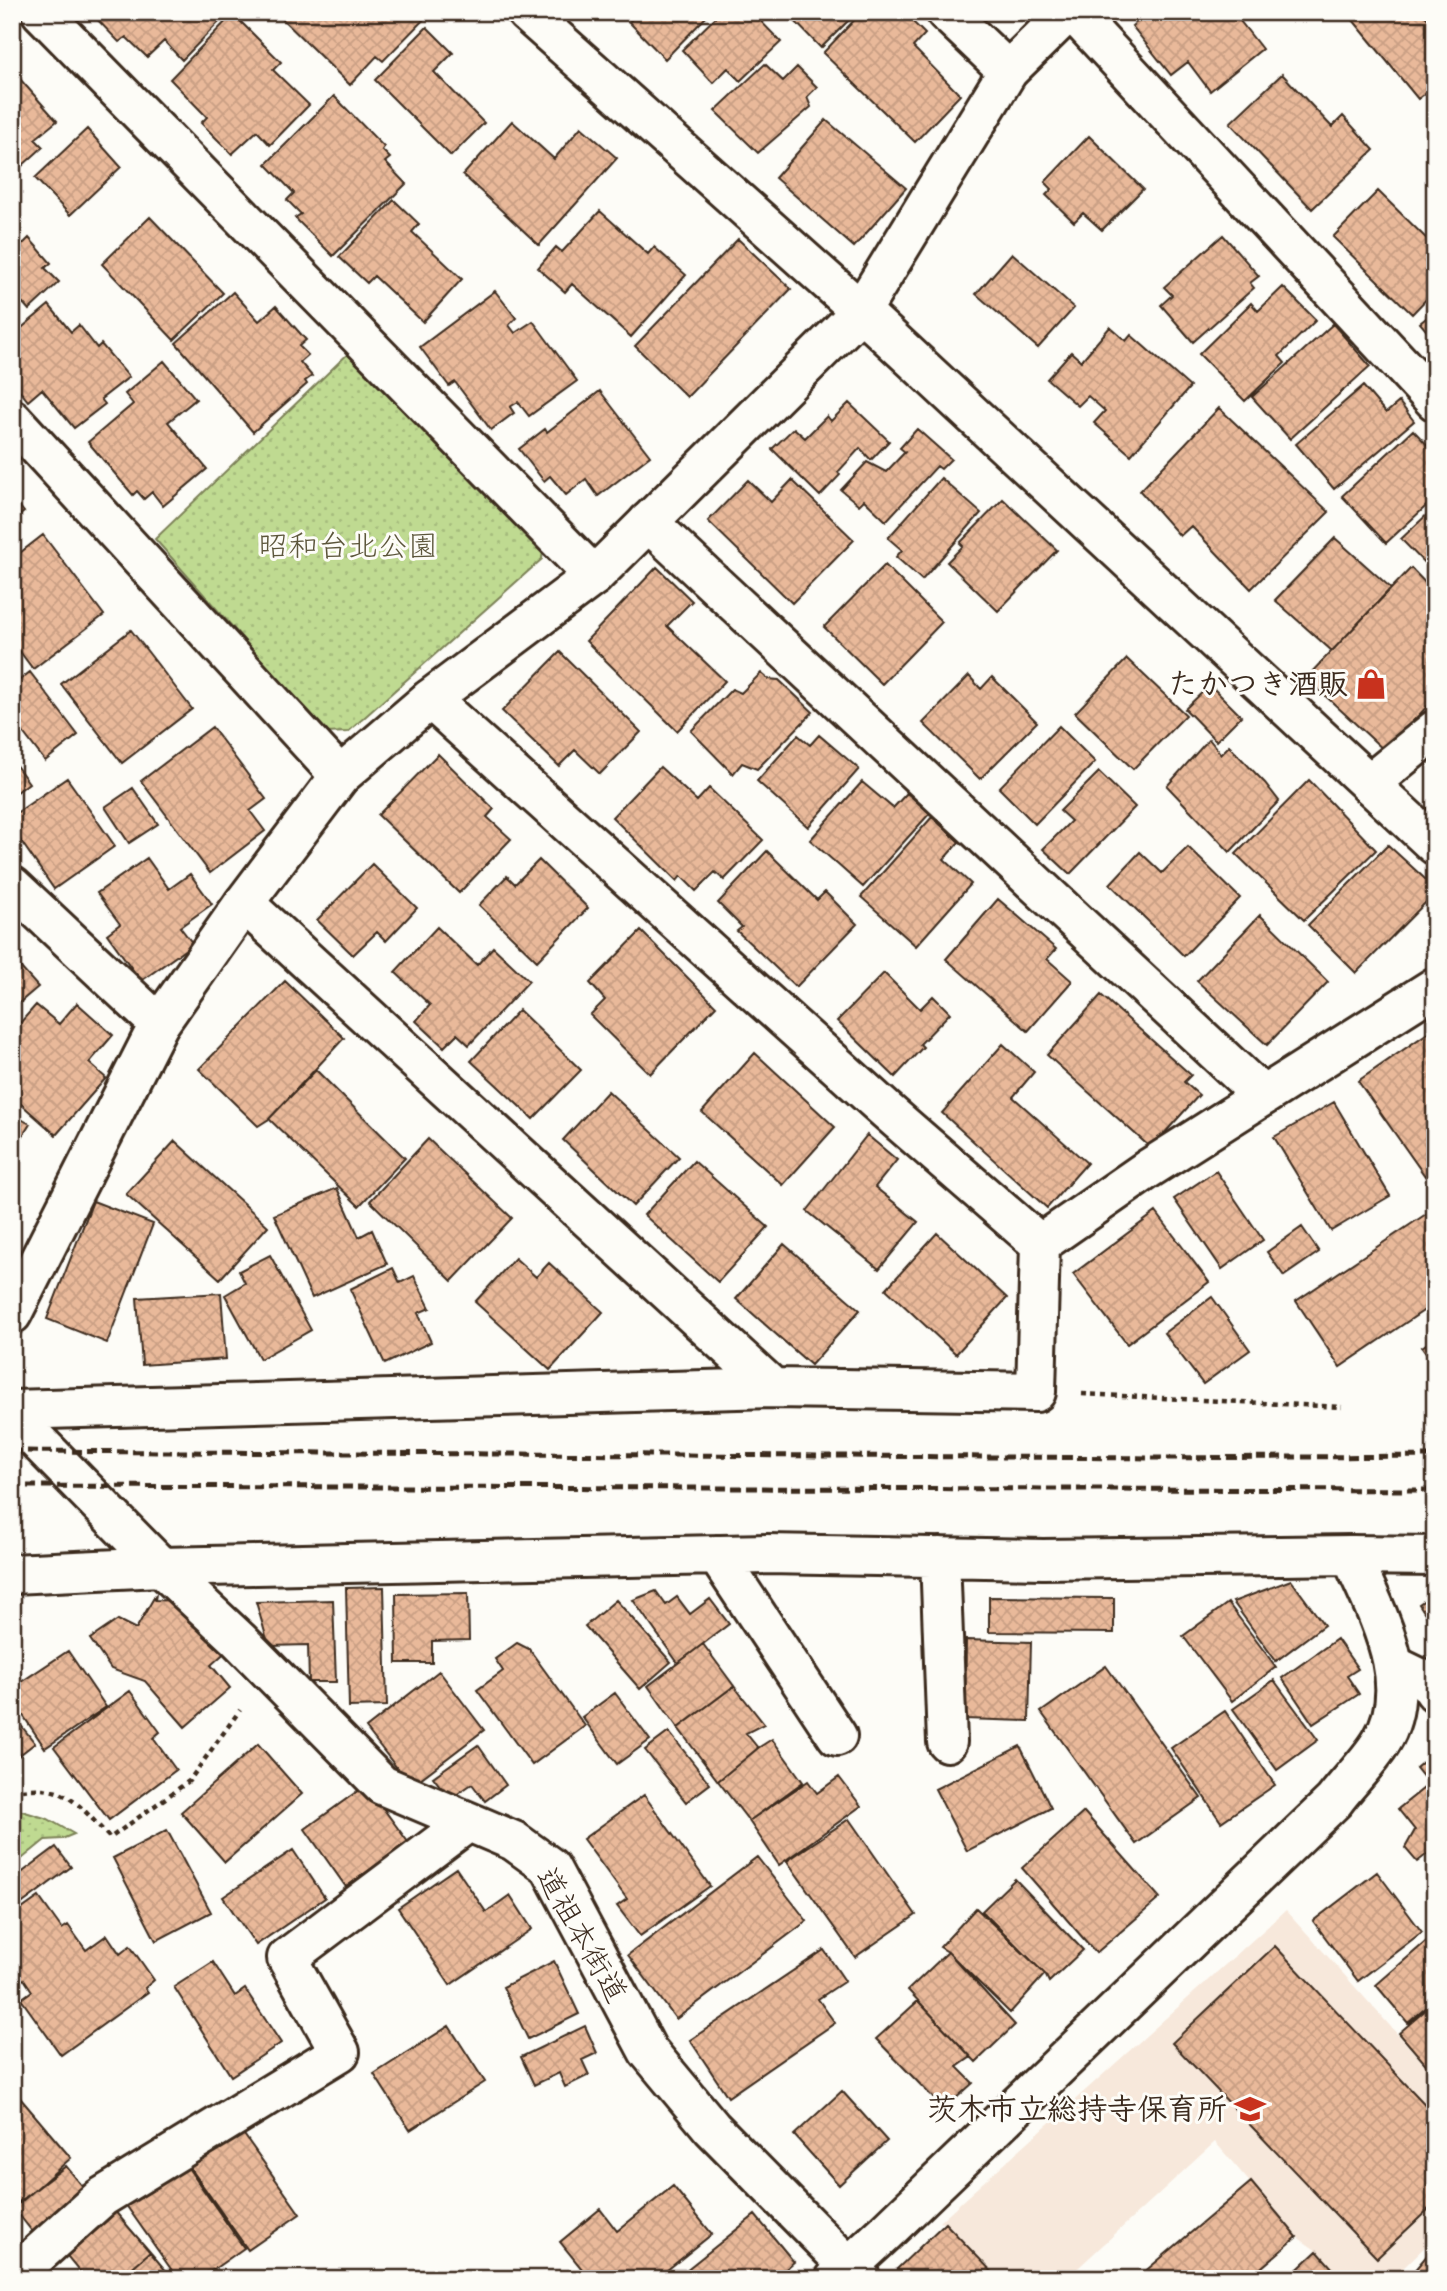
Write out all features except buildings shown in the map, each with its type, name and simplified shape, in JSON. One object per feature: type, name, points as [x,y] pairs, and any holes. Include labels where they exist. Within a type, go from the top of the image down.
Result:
[{"type":"street","points":[[41,12],[594,576]]},
{"type":"street","points":[[526,12],[861,311],[1435,845]]},
{"type":"street","points":[[947,12],[1008,71]]},
{"type":"street","points":[[12,1314],[159,1024],[244,903],[340,776],[429,699],[594,576],[861,311],[1008,71],[1068,12]]},
{"type":"street","points":[[1073,12],[1435,401]]},
{"type":"street","points":[[12,419],[340,776]]},
{"type":"street","points":[[648,522],[1264,1096]]},
{"type":"street","points":[[429,699],[887,1111],[1040,1244]]},
{"type":"street","points":[[1369,784],[1435,730]]},
{"type":"street","points":[[12,886],[159,1024]]},
{"type":"street","points":[[244,903],[773,1388]]},
{"type":"street","points":[[1040,1244],[1148,1169],[1435,987]]},
{"type":"street","points":[[12,1412],[773,1388],[1035,1392],[1040,1244]]},
{"type":"street","name":"道祖本街道","points":[[12,1412],[161,1567],[269,1670],[382,1785],[514,1841],[550,1867],[648,2051],[712,2128],[848,2275]]},
{"type":"street","points":[[717,1555],[836,1736]]},
{"type":"street","points":[[12,1574],[161,1567],[717,1555],[1043,1559],[1435,1556]]},
{"type":"street","points":[[848,2275],[1334,1801],[1382,1740],[1396,1701],[1395,1666],[1351,1555]]},
{"type":"street","points":[[940,1557],[947,1742]]},
{"type":"street","points":[[1395,1666],[1428,1682],[1435,1692]]},
{"type":"street","points":[[34,2257],[102,2197],[340,2052],[287,1958],[468,1822]]},
{"type":"path","points":[[1035,1392],[1342,1407]]},
{"type":"path","points":[[12,1791],[33,1787],[55,1790],[75,1801],[110,1838],[189,1781],[269,1670]]},
{"type":"shaded area","name":"茨木市立総持寺保育所","points":[[1286,1910],[1435,2076],[1435,2237],[1392,2279],[1342,2279],[1317,2251],[1297,2237],[1215,2142],[1066,2279],[999,2279],[945,2223],[939,2222]]},
{"type":"green space","name":"昭和台北公園","points":[[356,346],[545,538],[542,559],[348,732],[326,733],[155,539]]},
{"type":"green space","points":[[12,1808],[48,1819],[74,1834],[62,1839],[45,1840],[12,1867]]},
{"type":"railway","points":[[12,1451],[1160,1458],[1435,1456]]},
{"type":"railway","points":[[12,1486],[1435,1490]]},
{"type":"place","name":"たかつき酒販","points":[[1371,684]]},
{"type":"place","name":"茨木市立総持寺保育所","points":[[1250,2109]]}]
